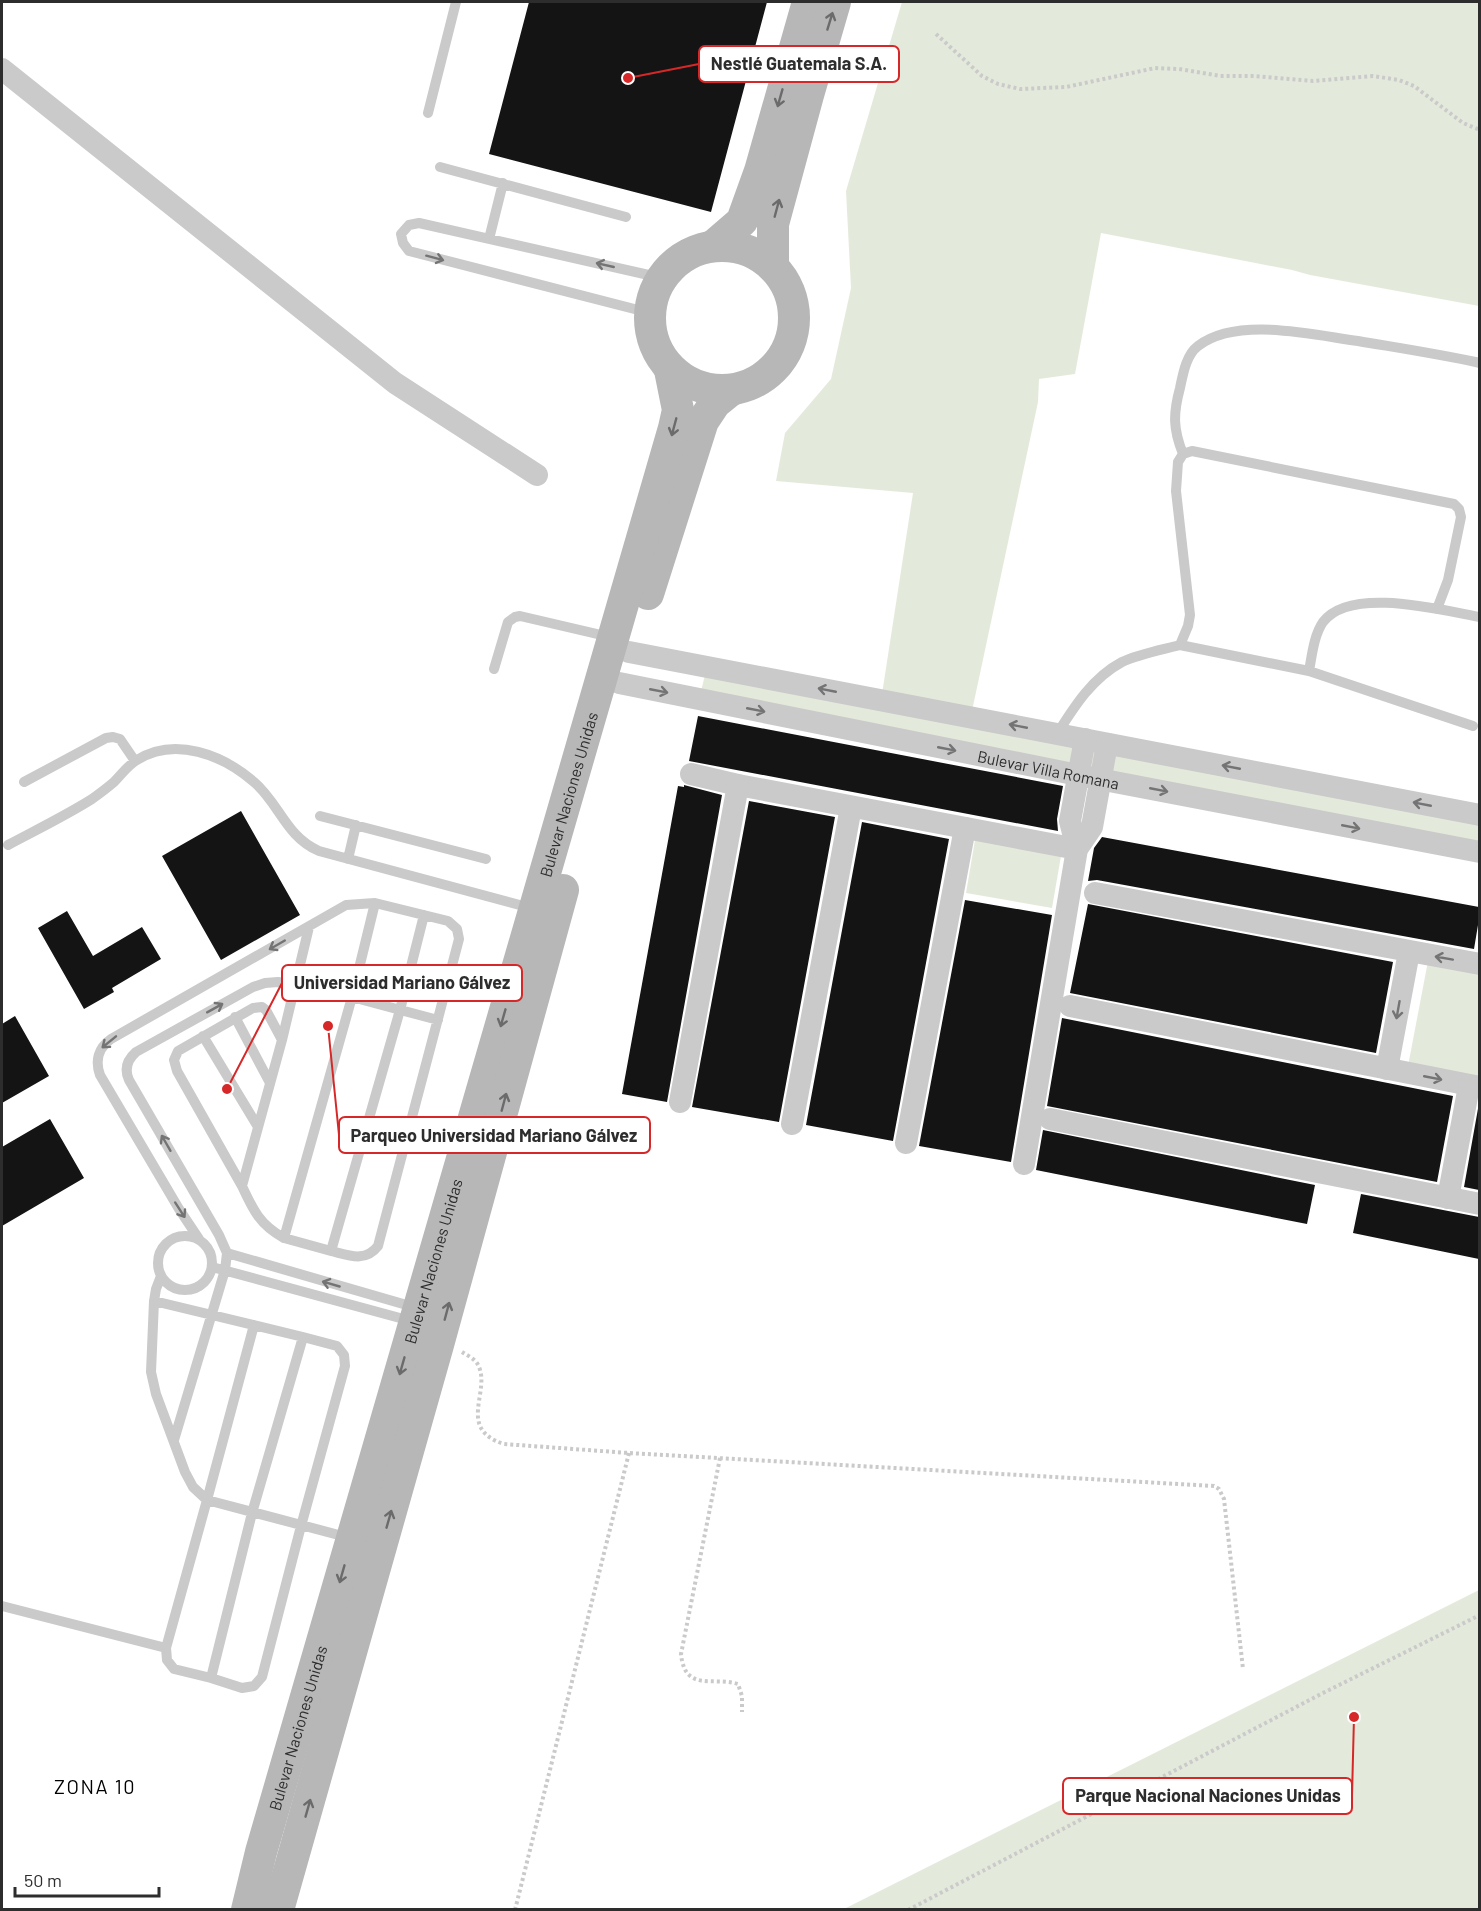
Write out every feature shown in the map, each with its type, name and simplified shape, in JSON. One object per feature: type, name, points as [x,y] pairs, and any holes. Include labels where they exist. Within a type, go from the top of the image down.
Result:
[{"type":"main road","points":[[713,246],[742,221],[760,171],[807,2]]},
{"type":"main road","points":[[773,266],[773,224],[836,2]]},
{"type":"main road","points":[[713,246],[729,246],[745,249],[760,256],[773,266],[787,286],[794,309],[795,325],[784,356],[774,369],[747,386],[731,390],[698,387],[670,370],[652,338],[651,301],[662,278],[679,260],[713,246]]},
{"type":"main road","name":"Bulevar Naciones Unidas","points":[[256,1907],[292,1864],[438,1345],[619,683],[621,645],[678,410],[670,370]]},
{"type":"main road","name":"Bulevar Naciones Unidas","points":[[256,1907],[261,1852],[535,909],[621,645],[702,421],[715,403],[731,390]]},
{"type":"main road","points":[[261,1852],[265,1862],[271,1867],[279,1869],[292,1864]]},
{"type":"street","points":[[2,69],[394,383],[537,476]]},
{"type":"street","points":[[621,645],[1107,744],[1479,815]]},
{"type":"street","name":"Bulevar Villa Romana","points":[[619,683],[1479,852]]},
{"type":"street","points":[[1077,849],[1070,821],[1084,739]]},
{"type":"street","points":[[1024,1164],[1077,849],[1092,826],[1107,744]]},
{"type":"street","points":[[691,774],[851,807],[1077,849]]},
{"type":"street","points":[[680,1102],[738,785]]},
{"type":"street","points":[[792,1125],[851,807]]},
{"type":"street","points":[[906,1143],[965,828]]},
{"type":"street","points":[[1095,893],[1479,964]]},
{"type":"street","points":[[1388,1069],[1409,952]]},
{"type":"street","points":[[1070,1006],[1474,1086],[1448,1197]]},
{"type":"street","points":[[1050,1119],[1479,1204]]},
{"type":"lane","points":[[428,113],[456,2]]},
{"type":"lane","points":[[440,167],[626,217]]},
{"type":"lane","points":[[489,239],[503,183]]},
{"type":"lane","points":[[650,314],[409,251],[403,243],[401,234],[409,225],[419,223],[662,278]]},
{"type":"lane","points":[[1183,454],[1174,428],[1176,403],[1182,377],[1191,354],[1197,347],[1210,338],[1225,333],[1287,331],[1425,351],[1479,363]]},
{"type":"lane","points":[[1180,645],[1190,615],[1176,491],[1178,462],[1183,454],[1192,451],[1454,504],[1459,509],[1461,517],[1448,580],[1437,609]]},
{"type":"lane","points":[[1309,671],[1318,630],[1323,622],[1338,609],[1357,603],[1393,603],[1479,617]]},
{"type":"lane","points":[[494,669],[508,622],[514,617],[520,616],[621,645]]},
{"type":"lane","points":[[1057,734],[1078,701],[1112,669],[1123,662],[1180,645],[1309,671],[1473,726]]},
{"type":"lane","points":[[24,782],[106,738],[120,739],[135,761]]},
{"type":"lane","points":[[8,845],[92,799],[135,761],[152,752],[176,749],[203,753],[236,767],[257,784],[295,835],[307,846],[535,909]]},
{"type":"lane","points":[[320,816],[486,859]]},
{"type":"lane","points":[[348,859],[356,825]]},
{"type":"lane","points":[[284,1238],[352,997],[375,903]]},
{"type":"lane","points":[[199,1239],[191,1236],[173,1238],[160,1251],[158,1268],[161,1276],[175,1288],[192,1289],[207,1279],[212,1267],[211,1253],[175,1203],[100,1075],[98,1054],[105,1043],[346,905],[375,903],[448,921],[457,928],[459,939],[378,1246],[374,1251],[362,1257],[284,1238],[269,1230],[259,1218],[174,1066],[178,1051],[253,1008],[262,1007],[269,1014],[282,1040]]},
{"type":"lane","points":[[331,1251],[400,1010],[424,915]]},
{"type":"lane","points":[[242,1186],[282,1040],[309,927]]},
{"type":"lane","points":[[174,1440],[225,1270],[227,1253],[219,1235],[129,1080],[127,1065],[129,1060],[136,1052],[253,987],[265,983],[278,982],[296,985],[438,1020]]},
{"type":"lane","points":[[236,1017],[270,1083]]},
{"type":"lane","points":[[203,1036],[258,1128]]},
{"type":"lane","points":[[227,1253],[417,1316]]},
{"type":"lane","points":[[212,1267],[417,1316]]},
{"type":"lane","points":[[161,1276],[154,1301],[151,1372],[156,1394],[185,1472],[193,1487],[207,1500],[352,1539]]},
{"type":"lane","points":[[154,1301],[254,1325],[303,1337],[337,1347],[344,1355],[345,1366],[262,1677],[254,1686],[242,1688],[174,1669],[166,1660],[166,1648],[254,1325]]},
{"type":"lane","points":[[211,1678],[252,1513],[303,1337]]},
{"type":"lane","points":[[2,1606],[166,1648]]},
{"type":"path","points":[[936,34],[982,76],[998,84],[1020,88],[1066,87],[1155,68],[1179,69],[1220,76],[1254,76],[1313,81],[1372,76],[1399,80],[1414,86],[1463,123],[1479,130]]},
{"type":"path","points":[[438,1345],[460,1351],[473,1359],[480,1368],[478,1415],[485,1433],[495,1441],[504,1444],[629,1454],[1214,1485],[1224,1499],[1243,1669]]},
{"type":"path","points":[[515,1910],[629,1454]]},
{"type":"path","points":[[720,1458],[681,1654],[686,1674],[694,1679],[738,1684],[742,1696],[742,1712]]},
{"type":"path","points":[[908,1910],[1321,1694],[1479,1615]]},
{"type":"green space","points":[[902,2],[1479,2],[1479,306],[1101,233],[1075,374],[1039,379],[1038,402],[972,711],[882,694],[913,493],[776,481],[785,433],[831,379],[851,288],[846,191]]},
{"type":"green space","points":[[707,667],[1479,815],[1479,852],[699,699]]},
{"type":"green space","points":[[975,840],[1061,856],[1052,908],[966,893]]},
{"type":"green space","points":[[1428,961],[1479,970],[1479,1079],[1408,1066]]},
{"type":"green space","points":[[1479,1590],[1479,1909],[844,1909]]},
{"type":"building","points":[[529,2],[767,2],[711,212],[489,154]]},
{"type":"building","points":[[698,716],[1063,786],[1057,819],[1058,831],[689,761]]},
{"type":"building","points":[[684,785],[722,795],[667,1102],[622,1094],[678,786],[684,787]]},
{"type":"building","points":[[749,801],[835,817],[779,1122],[692,1107]]},
{"type":"building","points":[[241,811],[300,915],[221,960],[162,856]]},
{"type":"building","points":[[862,822],[949,839],[893,1141],[806,1125]]},
{"type":"building","points":[[1102,837],[1479,907],[1474,949],[1097,880],[1088,881],[1094,848]]},
{"type":"building","points":[[965,900],[1052,915],[1011,1162],[919,1146]]},
{"type":"building","points":[[1088,904],[1393,962],[1376,1053],[1070,993]]},
{"type":"building","points":[[67,911],[93,956],[142,927],[161,959],[112,988],[114,992],[84,1009],[38,928]]},
{"type":"building","points":[[15,1016],[49,1076],[2,1103],[2,1024]]},
{"type":"building","points":[[1062,1018],[1453,1096],[1437,1182],[1047,1106]]},
{"type":"building","points":[[1479,1103],[1479,1190],[1464,1187]]},
{"type":"building","points":[[50,1119],[84,1178],[2,1226],[2,1147]]},
{"type":"building","points":[[1043,1130],[1315,1185],[1307,1224],[1036,1170]]},
{"type":"building","points":[[1361,1194],[1479,1217],[1479,1259],[1353,1233]]},
{"type":"place","name":"Nestlé Guatemala S.A.","points":[[628,78]]},
{"type":"place","name":"Parqueo Universidad Mariano Gálvez","points":[[328,1026]]},
{"type":"place","name":"Universidad Mariano Gálvez","points":[[227,1089]]},
{"type":"place","name":"Parque Nacional Naciones Unidas","points":[[1354,1717]]},
{"type":"district","name":"ZONA 10","points":[[95,1786]]}]
